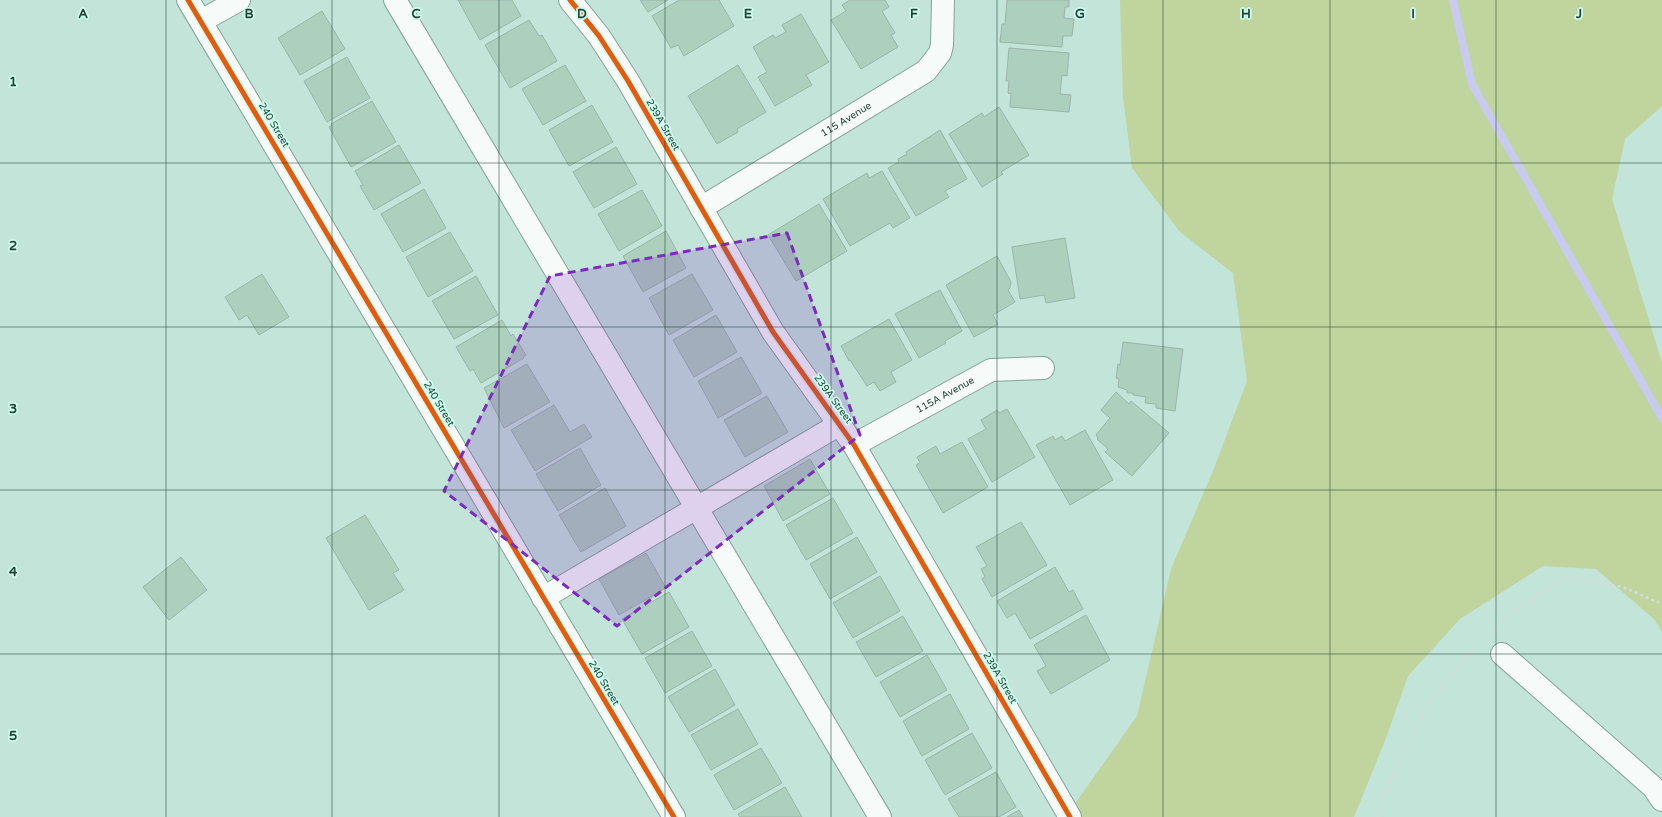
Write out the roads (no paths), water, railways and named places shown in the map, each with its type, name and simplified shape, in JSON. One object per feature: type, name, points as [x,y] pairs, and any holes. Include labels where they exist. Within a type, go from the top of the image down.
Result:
[{"type":"street","name":"240 Street","points":[[188,0],[674,817]]},
{"type":"street","points":[[201,21],[239,0]]},
{"type":"street","points":[[395,0],[880,817]]},
{"type":"street","name":"239A Street","points":[[570,0],[599,36],[628,81],[773,332],[840,424],[854,446],[1070,817]]},
{"type":"street","name":"115 Avenue","points":[[701,208],[926,71],[940,53],[942,45],[943,0]]},
{"type":"street","name":"115A Avenue","points":[[854,446],[991,370],[1043,368]]},
{"type":"street","points":[[543,598],[698,509],[840,424]]},
{"type":"street","points":[[1502,654],[1653,787],[1662,800]]},
{"type":"waterway","points":[[1453,0],[1472,84],[1662,418]]}]
